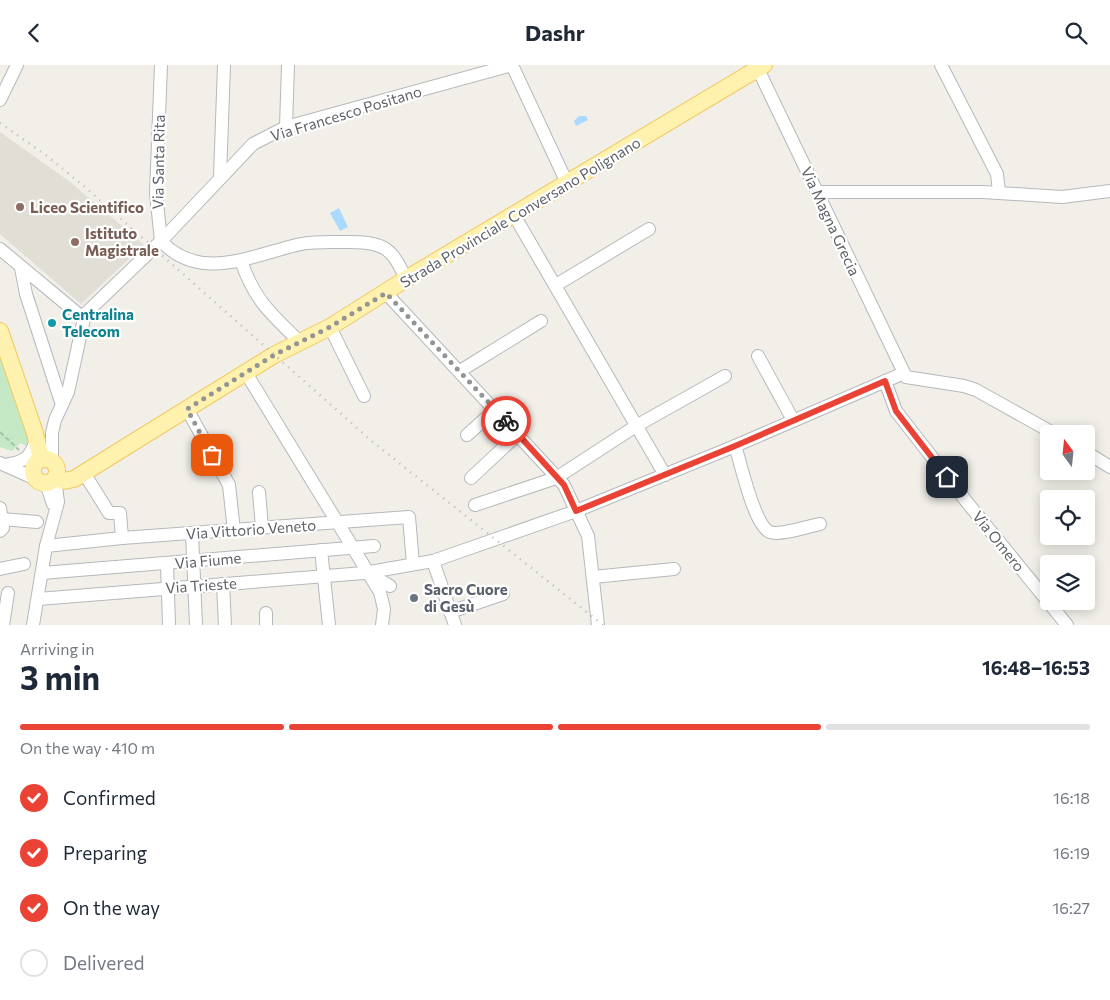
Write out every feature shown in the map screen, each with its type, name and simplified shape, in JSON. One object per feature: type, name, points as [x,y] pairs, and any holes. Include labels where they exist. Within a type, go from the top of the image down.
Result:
[{"type":"main road","name":"Strada Provinciale Conversano Polignano","points":[[46,472],[64,481],[74,479],[274,355],[330,327],[406,279],[760,66]]},
{"type":"main road","points":[[0,331],[46,472]]},
{"type":"street","points":[[0,100],[17,65]]},
{"type":"street","name":"Via Santa Rita","points":[[160,241],[156,193],[161,65]]},
{"type":"street","points":[[220,177],[224,65]]},
{"type":"street","points":[[286,127],[288,65]]},
{"type":"street","points":[[512,65],[568,183]]},
{"type":"street","name":"Via Francesco Positano","points":[[160,241],[253,144],[286,127],[512,65]]},
{"type":"street","points":[[941,65],[997,174],[999,192]]},
{"type":"street","name":"Via Magna Grecia","points":[[760,66],[816,192],[904,373]]},
{"type":"street","points":[[816,192],[999,192],[1062,197],[1110,191]]},
{"type":"street","points":[[514,215],[664,475]]},
{"type":"street","points":[[556,285],[649,229]]},
{"type":"street","points":[[33,625],[46,546],[54,517],[53,501],[46,472],[52,433],[74,372],[83,317],[92,305],[160,241],[174,254],[199,262],[218,265],[241,261],[302,244],[364,242],[384,248],[390,253],[406,279]]},
{"type":"street","points":[[0,249],[44,291],[83,317]]},
{"type":"street","points":[[241,261],[248,283],[264,308],[301,343]]},
{"type":"street","points":[[21,268],[26,294],[62,405]]},
{"type":"street","points":[[386,293],[496,409],[564,485],[588,536],[598,623]]},
{"type":"street","points":[[460,371],[541,321]]},
{"type":"street","points":[[330,327],[364,395]]},
{"type":"street","points":[[758,356],[793,420]]},
{"type":"street","points":[[246,373],[353,547],[383,601],[382,625]]},
{"type":"street","points":[[904,373],[906,377],[916,381],[964,386],[976,390],[1040,426]]},
{"type":"street","name":"Via Trieste","points":[[38,599],[366,572],[433,561],[576,511],[735,446],[904,373]]},
{"type":"street","points":[[475,505],[556,477],[636,426],[725,376]]},
{"type":"street","name":"Via Omero","points":[[885,381],[896,411],[1067,625]]},
{"type":"street","points":[[187,409],[230,485],[234,531]]},
{"type":"street","points":[[467,435],[496,409]]},
{"type":"street","points":[[471,478],[518,435]]},
{"type":"street","points":[[3,463],[27,458],[32,453],[36,439]]},
{"type":"street","points":[[735,446],[760,523],[770,532],[780,533],[820,524]]},
{"type":"street","points":[[1095,458],[1110,467]]},
{"type":"street","points":[[3,463],[46,472]]},
{"type":"street","points":[[84,473],[109,513],[120,513],[122,538]]},
{"type":"street","points":[[259,492],[262,528]]},
{"type":"street","name":"Via Vittorio Veneto","points":[[46,546],[122,538],[409,517],[413,564]]},
{"type":"street","points":[[1,519],[37,522]]},
{"type":"street","points":[[192,533],[196,625]]},
{"type":"street","name":"Via Fiume","points":[[42,573],[374,546]]},
{"type":"street","points":[[322,551],[329,625]]},
{"type":"street","points":[[433,561],[455,625]]},
{"type":"street","points":[[168,563],[169,625]]},
{"type":"street","points":[[0,569],[24,564]]},
{"type":"street","points":[[593,577],[674,569]]},
{"type":"street","points":[[366,572],[390,587]]},
{"type":"street","points":[[223,583],[224,625]]},
{"type":"street","points":[[3,625],[3,606],[9,593]]},
{"type":"street","points":[[450,612],[503,594]]},
{"type":"path","points":[[0,433],[18,448]]},
{"type":"shaded area","name":"Istituto Magistrale","points":[[0,132],[69,181],[144,245],[81,304],[0,234]]},
{"type":"green space","points":[[0,353],[30,441],[27,446],[20,443],[12,451],[0,447]]},
{"type":"water","points":[[579,116],[586,116],[588,120],[576,126],[574,121]]},
{"type":"water","points":[[339,208],[348,227],[340,231],[330,213]]},
{"type":"railway","points":[[0,123],[47,156],[86,188],[374,443],[603,625]]},
{"type":"way so far","points":[[212,455],[187,409],[274,355],[330,327],[386,293],[483,394],[506,421]]},
{"type":"place","name":"Liceo Scientifico","points":[[20,207]]},
{"type":"place","name":"Istituto Magistrale","points":[[75,242]]},
{"type":"place","name":"Centralina Telecom","points":[[52,323]]},
{"type":"place","name":"Sacro Cuore di Gesù","points":[[414,598]]},
{"type":"route","points":[[506,421],[564,485],[576,511],[735,446],[885,381],[896,411],[947,477]]}]
